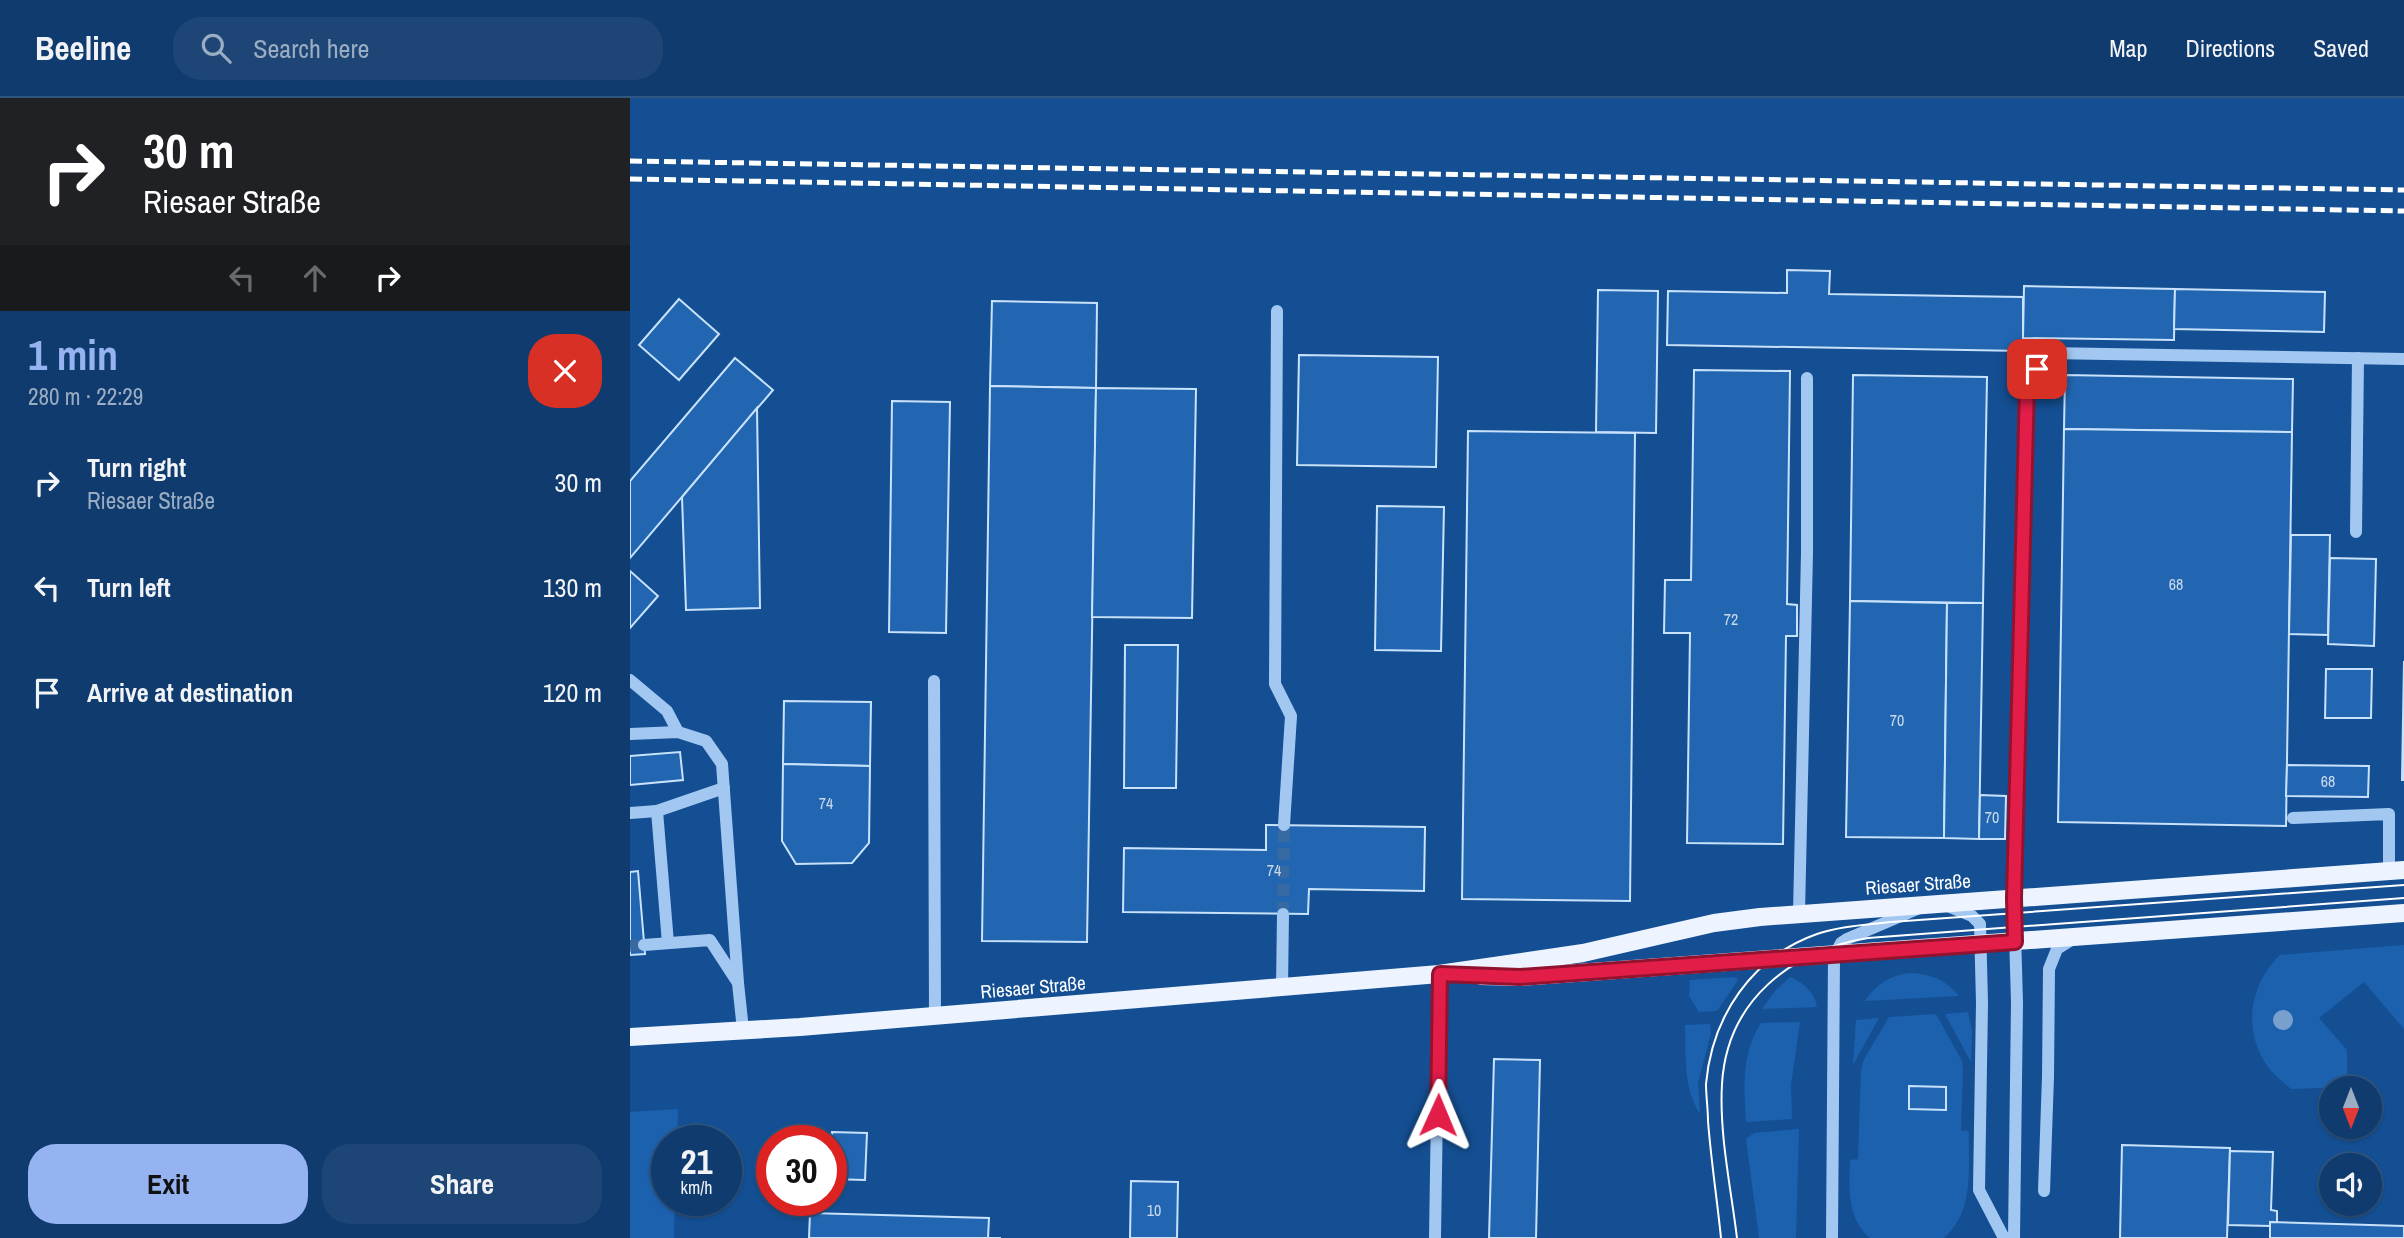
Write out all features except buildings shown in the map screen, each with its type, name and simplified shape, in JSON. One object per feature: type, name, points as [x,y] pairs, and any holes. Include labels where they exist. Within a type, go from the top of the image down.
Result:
[{"type":"main road","name":"Riesaer Straße","points":[[630,1037],[935,1016],[1440,974],[1583,953],[1714,923],[1799,914],[2397,870]]},
{"type":"main road","name":"Riesaer Straße","points":[[1440,974],[1520,977],[2404,913]]},
{"type":"street","points":[[1277,311],[1275,684],[1291,716],[1284,825]]},
{"type":"street","points":[[2014,1238],[2018,1003],[2014,898],[2027,386],[2047,353],[2404,359]]},
{"type":"street","points":[[2356,533],[2358,358]]},
{"type":"street","points":[[1799,914],[1807,553],[1807,378]]},
{"type":"street","points":[[630,680],[667,711],[678,732]]},
{"type":"street","points":[[934,681],[935,1016]]},
{"type":"street","points":[[630,734],[678,732],[706,741],[722,764],[743,1030]]},
{"type":"street","points":[[630,813],[657,811],[723,788]]},
{"type":"street","points":[[657,811],[668,943]]},
{"type":"street","points":[[2293,818],[2389,814],[2397,870]]},
{"type":"street","points":[[1832,1238],[1834,956],[1841,943],[1847,939],[1934,904],[1977,920],[1980,924],[1979,1190],[2004,1238]]},
{"type":"street","points":[[1282,987],[1283,914]]},
{"type":"street","points":[[2043,1191],[2049,968],[2057,949],[2063,943],[2077,938]]},
{"type":"street","points":[[644,945],[710,940],[738,983]]},
{"type":"street","points":[[1435,1238],[1440,974]]},
{"type":"shaded area","points":[[2404,945],[2404,1029],[2364,982],[2319,1018],[2347,1050],[2347,1076],[2319,1076],[2319,1088],[2291,1089],[2267,1065],[2257,1047],[2252,1019],[2253,1005],[2262,978],[2280,955]]},
{"type":"shaded area","points":[[1909,973],[1937,978],[1959,996],[1865,1001],[1884,982]]},
{"type":"shaded area","points":[[1734,977],[1738,980],[1717,1011],[1699,1012],[1689,996],[1690,980]]},
{"type":"shaded area","points":[[1790,977],[1808,989],[1817,1007],[1762,1009],[1775,991]]},
{"type":"shaded area","points":[[1968,1012],[1972,1030],[1971,1062],[1945,1014]]},
{"type":"shaded area","points":[[1936,1014],[1962,1061],[1961,1130],[1969,1131],[1969,1175],[1965,1202],[1954,1227],[1944,1238],[1870,1238],[1857,1222],[1850,1192],[1850,1160],[1858,1159],[1863,1061],[1889,1017]]},
{"type":"shaded area","points":[[1879,1018],[1853,1065],[1856,1020]]},
{"type":"shaded area","points":[[1800,1022],[1791,1085],[1792,1119],[1746,1122],[1745,1071],[1750,1046],[1761,1023]]},
{"type":"shaded area","points":[[1710,1024],[1711,1033],[1698,1083],[1700,1114],[1688,1082],[1685,1025]]},
{"type":"shaded area","points":[[678,1109],[678,1125],[651,1125],[651,1216],[675,1216],[674,1238],[630,1238],[630,1112]]},
{"type":"shaded area","points":[[1799,1129],[1796,1238],[1759,1238],[1746,1139],[1754,1133]]},
{"type":"tunnel","points":[[1283,914],[1284,825]]},
{"type":"tunnel","points":[[630,946],[644,945]]},
{"type":"tram line","points":[[1721,1238],[1708,1121],[1706,1084],[1710,1059],[1717,1035],[1739,992],[1773,958],[1794,944],[1835,929],[1891,922],[2404,885]]},
{"type":"tram line","points":[[1737,1238],[1722,1122],[1722,1084],[1727,1054],[1736,1028],[1750,1004],[1768,984],[1813,954],[1868,938],[2404,898]]},
{"type":"railway","points":[[630,161],[2404,190]]},
{"type":"railway","points":[[630,179],[2404,211]]},
{"type":"route","points":[[1438,1115],[1440,974],[1520,977],[2015,942],[2027,386],[2037,369]]}]
